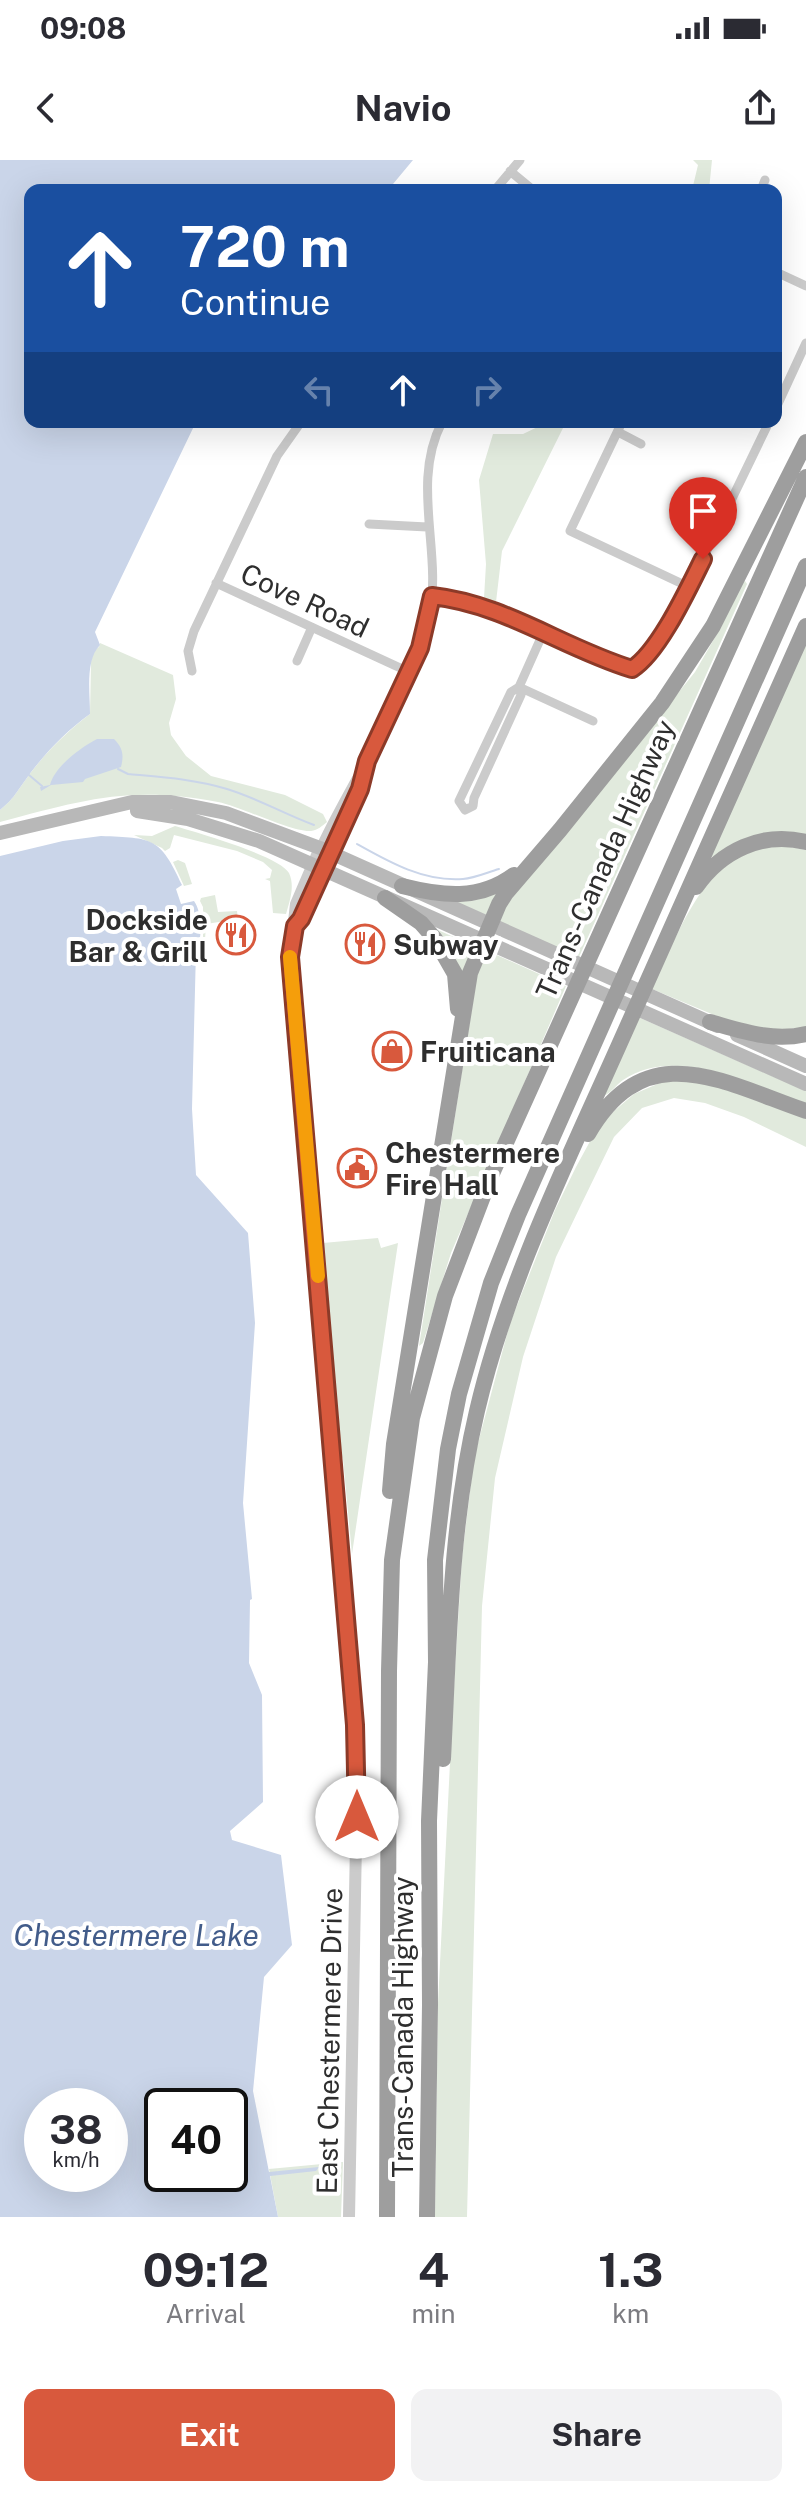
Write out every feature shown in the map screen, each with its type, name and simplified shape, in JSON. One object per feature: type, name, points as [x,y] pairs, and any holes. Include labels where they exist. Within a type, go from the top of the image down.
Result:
[{"type":"highway","points":[[389,1671],[381,1585],[394,1444],[470,973],[499,904],[662,703],[713,626],[806,442]]},
{"type":"highway","name":"Trans-Canada Highway","points":[[387,2217],[392,1560],[403,1471],[416,1402],[445,1296],[463,1244],[593,946],[806,477]]},
{"type":"highway","name":"Trans-Canada Highway","points":[[427,2217],[429,1821],[436,1662],[435,1560],[448,1449],[459,1394],[491,1283],[518,1215],[806,566]]},
{"type":"highway","points":[[429,2060],[451,1600],[467,1460],[477,1409],[499,1332],[547,1205],[806,626]]},
{"type":"highway","points":[[674,922],[701,880],[732,852],[757,841],[771,839],[806,842]]},
{"type":"highway","points":[[402,886],[435,894],[475,893],[499,885],[531,861]]},
{"type":"highway","points":[[385,898],[421,923],[435,939],[455,974],[460,1034]]},
{"type":"highway","points":[[710,1022],[765,1037],[806,1034]]},
{"type":"highway","points":[[547,1205],[598,1118],[632,1083],[671,1074],[693,1074],[717,1078],[806,1111]]},
{"type":"main road","points":[[0,833],[132,802],[189,805],[243,819],[402,886],[488,934],[673,1025],[806,1084]]},
{"type":"main road","points":[[104,809],[152,812],[242,834],[385,898],[488,934],[710,1022],[806,1066]]},
{"type":"main road","points":[[673,1025],[723,1041],[806,1077]]},
{"type":"street","points":[[500,184],[520,160]]},
{"type":"street","points":[[510,171],[526,184]]},
{"type":"street","points":[[763,184],[765,180]]},
{"type":"street","points":[[782,275],[806,286]]},
{"type":"street","points":[[782,384],[806,343]]},
{"type":"street","name":"Cove Road","points":[[297,428],[277,456],[216,583],[409,672]]},
{"type":"street","points":[[325,851],[349,787],[367,761],[425,630],[432,596],[427,527],[429,462],[439,428]]},
{"type":"street","points":[[620,428],[570,531],[689,587]]},
{"type":"street","points":[[621,428],[641,444]]},
{"type":"street","points":[[432,596],[478,604],[632,669],[647,654],[689,587],[766,428]]},
{"type":"street","points":[[369,524],[427,527]]},
{"type":"street","points":[[192,671],[188,651],[216,583]]},
{"type":"street","points":[[297,661],[312,627]]},
{"type":"street","points":[[519,687],[521,695],[473,806],[465,810],[459,801],[511,692],[519,687],[544,631]]},
{"type":"street","points":[[519,687],[593,721]]},
{"type":"street","name":"East Chestermere Drive","points":[[325,851],[296,904],[290,957],[355,1725],[357,1788],[349,2217]]},
{"type":"shaded area","points":[[693,160],[712,160],[710,184],[693,184],[698,165]]},
{"type":"shaded area","points":[[536,428],[563,428],[502,551],[496,602],[484,598],[486,564],[479,480],[493,434],[523,434]]},
{"type":"shaded area","points":[[745,581],[747,584],[579,957],[500,922],[501,911],[695,672],[721,627],[741,583]]},
{"type":"shaded area","points":[[806,639],[806,836],[707,858]]},
{"type":"shaded area","points":[[100,643],[173,675],[176,699],[169,723],[171,735],[186,756],[211,776],[285,795],[323,814],[327,822],[316,830],[303,830],[218,802],[187,797],[132,795],[56,807],[0,822],[0,810],[38,763],[90,714],[91,662],[93,650]]},
{"type":"shaded area","points":[[175,826],[236,845],[282,866],[289,873],[292,883],[286,914],[273,913],[270,881],[265,879],[270,878],[272,870],[263,862],[237,851],[174,835],[170,848],[165,851],[134,835],[152,836]]},
{"type":"shaded area","points":[[786,846],[806,850],[806,1027],[771,1031],[726,1020],[652,989],[688,913],[713,878],[743,854]]},
{"type":"shaded area","points":[[178,860],[185,863],[192,884],[184,886],[173,862]]},
{"type":"shaded area","points":[[499,891],[488,916],[454,901]]},
{"type":"shaded area","points":[[215,895],[218,912],[237,911],[238,919],[206,924],[203,940],[203,907],[200,901],[201,898]]},
{"type":"shaded area","points":[[438,930],[474,946],[463,980],[437,933]]},
{"type":"shaded area","points":[[490,952],[566,986],[451,1253],[423,1343],[419,1346],[478,969]]},
{"type":"shaded area","points":[[638,1017],[806,1091],[806,1105],[739,1079],[690,1067],[667,1066],[644,1070],[623,1080],[604,1096]]},
{"type":"shaded area","points":[[667,1080],[706,1081],[806,1118],[806,1147],[744,1117],[705,1103],[674,1098],[642,1108],[614,1137],[556,1257],[523,1357],[495,1478],[482,1606],[467,2217],[435,2217],[438,2003],[453,1703],[462,1557],[474,1458],[510,1323],[555,1210],[576,1167],[600,1123],[634,1094]]},
{"type":"shaded area","points":[[378,1238],[381,1248],[398,1243],[352,1554],[343,1459],[339,1451],[323,1243]]},
{"type":"shaded area","points":[[343,2162],[341,2217],[278,2217],[269,2169]]},
{"type":"water","points":[[0,160],[413,160],[393,184],[24,184],[24,428],[193,428],[95,632],[100,645],[90,668],[90,714],[54,745],[0,810]]},
{"type":"water","points":[[97,739],[114,739],[117,742],[122,752],[121,767],[83,782],[51,785],[41,791],[40,787],[50,785],[69,758]]},
{"type":"water","name":"Chestermere Lake","points":[[101,836],[144,840],[153,843],[167,857],[182,885],[176,889],[181,904],[194,901],[200,918],[201,932],[196,950],[192,1109],[196,1175],[248,1233],[255,1323],[243,1503],[252,1599],[249,1663],[262,1695],[263,1802],[230,1831],[232,1840],[281,1855],[292,1945],[264,1977],[253,2091],[269,2172],[319,2167],[316,2171],[270,2176],[278,2217],[0,2217],[0,856],[63,841]]},
{"type":"waterway","points":[[118,769],[128,774],[227,789],[314,825]]},
{"type":"waterway","points":[[29,775],[42,786]]},
{"type":"waterway","points":[[357,844],[394,864],[434,877],[463,879],[499,869]]},
{"type":"slow traffic","points":[[290,957],[318,1276]]},
{"type":"place","name":"Dockside Bar & Grill","points":[[236,935]]},
{"type":"place","name":"Subway","points":[[365,944]]},
{"type":"place","name":"Fruiticana","points":[[392,1051]]},
{"type":"place","name":"Chestermere Fire Hall","points":[[357,1168]]},
{"type":"route","points":[[357,1817],[355,1725],[290,957],[295,926],[301,919],[360,789],[367,761],[420,648],[432,596],[478,604],[632,669],[639,665],[684,598],[703,559]]}]
